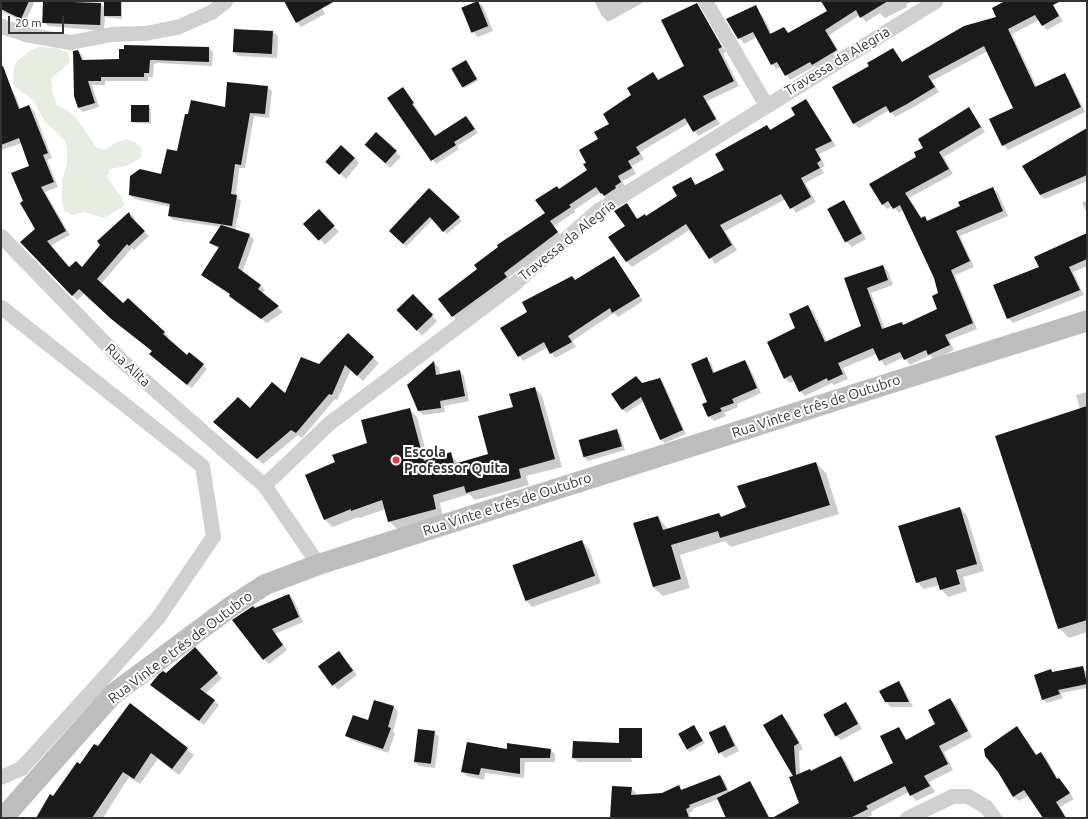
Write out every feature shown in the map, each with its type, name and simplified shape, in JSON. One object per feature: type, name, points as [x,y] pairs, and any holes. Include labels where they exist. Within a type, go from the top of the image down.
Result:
[{"type":"street","points":[[1,26],[26,34],[70,42],[112,34],[145,33],[176,27],[211,12],[225,1]]},
{"type":"street","points":[[705,1],[766,105]]},
{"type":"street","name":"Travessa da Alegria","points":[[264,485],[329,423],[511,286],[598,210],[935,1]]},
{"type":"street","name":"Rua Alita","points":[[1,236],[31,269],[121,360],[264,485],[318,564]]},
{"type":"street","points":[[1,307],[202,466],[213,536],[158,616],[21,768],[1,777]]},
{"type":"street","name":"Rua Vinte e três de Outubro","points":[[2,818],[112,694],[229,607],[265,584],[318,564],[1087,320]]},
{"type":"street","points":[[907,818],[952,796],[968,796],[986,807],[994,818]]},
{"type":"shaded area","points":[[39,47],[57,48],[68,53],[70,62],[51,79],[53,96],[58,106],[67,110],[76,117],[95,146],[103,150],[119,141],[127,139],[136,143],[142,149],[141,158],[126,166],[110,169],[107,177],[122,198],[124,206],[104,218],[84,212],[71,215],[64,210],[62,202],[62,180],[67,163],[67,147],[64,139],[45,122],[33,100],[13,85],[14,68],[17,61],[31,50]]},
{"type":"building","points":[[1,1],[29,1],[21,19],[1,9]]},
{"type":"building","points":[[43,1],[101,3],[100,25],[42,23]]},
{"type":"building","points":[[104,1],[121,1],[121,16],[104,16]]},
{"type":"building","points":[[284,1],[335,1],[296,23]]},
{"type":"building","points":[[478,1],[488,26],[471,33],[461,8]]},
{"type":"building","points":[[821,1],[888,1],[860,18],[856,10],[825,30],[837,50],[812,65],[810,62],[785,76],[777,62],[771,65],[753,32],[738,39],[726,19],[756,5],[770,34],[784,27],[788,33],[827,11]]},
{"type":"building","points":[[1005,1],[1061,1],[1053,5],[1059,16],[1042,26],[1035,15],[1008,29],[1035,87],[1065,73],[1081,107],[1002,146],[989,119],[1013,108],[984,46],[928,76],[935,87],[907,104],[890,113],[886,106],[853,124],[832,87],[869,66],[867,63],[893,48],[902,62],[964,26],[996,17],[992,8]]},
{"type":"building","points":[[697,3],[722,47],[718,49],[734,81],[703,96],[716,119],[693,132],[685,118],[636,147],[640,154],[628,161],[632,168],[618,176],[621,182],[615,186],[616,188],[604,196],[596,187],[569,205],[571,207],[550,221],[558,232],[504,273],[507,277],[452,317],[438,299],[477,269],[474,265],[498,247],[497,245],[545,213],[535,200],[557,186],[559,189],[587,170],[583,164],[586,163],[579,150],[598,139],[594,132],[609,124],[603,114],[631,95],[627,88],[653,72],[658,80],[684,66],[661,20]]},
{"type":"building","points":[[234,29],[273,31],[272,54],[233,52]]},
{"type":"building","points":[[124,45],[209,47],[209,62],[150,60],[149,73],[144,73],[144,77],[101,77],[101,81],[88,81],[95,103],[78,108],[74,96],[73,51],[78,50],[82,60],[119,59],[119,49],[124,49]]},
{"type":"building","points":[[466,60],[477,79],[462,88],[451,68]]},
{"type":"building","points":[[3,66],[19,109],[29,105],[48,153],[43,155],[54,182],[41,187],[66,231],[47,241],[69,267],[76,261],[82,267],[100,245],[97,241],[129,212],[131,217],[145,231],[129,246],[127,244],[97,279],[123,303],[128,298],[165,332],[163,334],[187,355],[189,352],[204,364],[187,385],[149,354],[152,351],[110,318],[79,289],[72,296],[20,242],[35,229],[20,203],[23,201],[11,173],[29,166],[19,138],[1,145],[1,67]]},
{"type":"building","points":[[227,82],[268,86],[265,114],[250,113],[241,165],[235,164],[231,194],[237,195],[232,226],[168,216],[170,204],[129,195],[130,176],[140,169],[161,174],[167,149],[177,151],[185,114],[188,114],[191,100],[225,107]]},
{"type":"building","points":[[403,87],[414,103],[412,104],[435,136],[466,116],[475,129],[454,142],[456,145],[431,161],[387,98]]},
{"type":"building","points":[[806,99],[832,141],[815,149],[821,160],[817,163],[820,168],[801,178],[811,197],[790,209],[781,194],[720,225],[732,245],[709,259],[686,224],[626,262],[608,237],[625,226],[614,211],[627,203],[637,219],[645,214],[646,216],[677,196],[672,187],[691,177],[695,185],[724,170],[715,154],[767,125],[770,130],[795,115],[791,108]]},
{"type":"building","points":[[131,105],[149,105],[149,122],[131,122]]},
{"type":"building","points":[[969,107],[981,127],[939,152],[949,169],[905,193],[921,218],[925,216],[927,221],[960,206],[958,202],[993,187],[1003,211],[956,231],[970,261],[951,270],[973,323],[945,335],[950,345],[928,355],[926,350],[904,360],[900,352],[879,361],[873,348],[838,363],[843,374],[828,381],[827,378],[799,392],[791,375],[784,379],[767,342],[795,328],[789,314],[808,305],[825,342],[861,326],[844,278],[883,265],[888,280],[867,288],[882,329],[902,322],[903,325],[937,309],[932,296],[938,293],[934,278],[900,205],[893,209],[888,201],[882,205],[869,184],[916,157],[914,152],[923,148],[918,139]]},
{"type":"building","points":[[1087,128],[1087,175],[1040,195],[1022,166]]},
{"type":"building","points":[[376,132],[397,151],[385,163],[365,145]]},
{"type":"building","points":[[341,145],[355,158],[339,175],[325,162]]},
{"type":"building","points":[[429,188],[460,217],[443,232],[430,217],[403,244],[389,231]]},
{"type":"building","points":[[844,200],[862,234],[845,242],[827,209]]},
{"type":"building","points":[[319,209],[335,226],[319,241],[303,224]]},
{"type":"building","points":[[221,225],[250,234],[238,268],[261,285],[258,289],[279,306],[261,319],[229,296],[230,294],[201,275],[219,247],[209,243]]},
{"type":"building","points":[[1087,233],[1087,259],[1069,267],[1080,290],[1007,319],[993,285],[1039,267],[1034,257]]},
{"type":"building","points":[[614,256],[640,296],[612,313],[610,308],[568,336],[572,342],[550,354],[544,342],[518,357],[500,328],[527,312],[522,302],[572,276],[575,280]]},
{"type":"building","points":[[413,294],[433,315],[417,331],[396,310]]},
{"type":"building","points":[[348,333],[374,357],[357,376],[345,365],[332,395],[329,394],[296,433],[291,430],[257,459],[213,422],[238,397],[250,408],[272,382],[285,393],[301,357],[319,364]]},
{"type":"building","points":[[707,357],[713,373],[745,360],[757,388],[732,399],[734,403],[720,408],[722,411],[708,417],[702,404],[707,402],[691,364]]},
{"type":"building","points":[[434,361],[436,375],[460,370],[465,396],[440,401],[441,408],[418,411],[407,385]]},
{"type":"building","points":[[636,376],[642,383],[660,378],[683,430],[660,440],[641,397],[622,410],[611,394]]},
{"type":"building","points":[[535,387],[555,459],[519,469],[521,478],[466,493],[464,486],[433,495],[436,509],[388,522],[382,500],[351,511],[351,509],[324,520],[305,475],[335,462],[332,455],[367,443],[361,420],[410,408],[424,461],[451,452],[454,464],[488,454],[478,416],[513,407],[509,394]]},
{"type":"building","points":[[1087,406],[1087,620],[1058,629],[995,436]]},
{"type":"building","points":[[617,429],[622,446],[584,457],[579,440]]},
{"type":"building","points":[[816,462],[830,505],[720,538],[718,531],[671,545],[681,579],[653,587],[633,523],[658,516],[663,530],[719,513],[721,517],[746,507],[737,486]]},
{"type":"building","points":[[960,507],[977,564],[956,570],[960,584],[940,590],[936,577],[916,583],[898,526]]},
{"type":"building","points":[[582,540],[595,576],[525,601],[512,565]]},
{"type":"building","points":[[289,594],[299,617],[272,629],[283,645],[263,660],[232,620],[253,606],[255,608]]},
{"type":"building","points":[[195,647],[218,673],[200,689],[215,700],[199,721],[150,685],[159,674],[163,671],[166,673]]},
{"type":"building","points":[[339,651],[353,670],[332,686],[318,666]]},
{"type":"building","points":[[1083,666],[1087,684],[1058,690],[1060,694],[1042,700],[1034,675],[1051,669],[1052,672]]},
{"type":"building","points":[[899,681],[909,702],[885,702],[879,691]]},
{"type":"building","points":[[950,698],[968,731],[939,746],[948,764],[924,776],[930,786],[910,796],[905,786],[866,806],[868,809],[850,818],[772,818],[799,803],[789,777],[793,776],[763,725],[782,714],[799,743],[794,746],[796,775],[810,769],[811,771],[841,756],[854,782],[893,763],[880,736],[899,727],[906,740],[935,724],[928,710]]},
{"type":"building","points":[[374,700],[394,706],[388,727],[391,728],[383,749],[345,736],[353,715],[368,720]]},
{"type":"building","points":[[846,702],[858,724],[835,736],[823,715]]},
{"type":"building","points":[[130,703],[188,748],[172,769],[151,753],[134,779],[123,772],[92,818],[36,818],[50,794],[53,796],[77,762],[80,764],[94,744],[98,746]]},
{"type":"building","points":[[694,725],[703,741],[687,749],[678,734]]},
{"type":"building","points":[[725,725],[735,746],[718,753],[709,733]]},
{"type":"building","points":[[1017,726],[1036,755],[1041,752],[1057,779],[1059,778],[1070,793],[1056,802],[1066,818],[1043,818],[1024,790],[1013,797],[998,772],[985,756],[984,749]]},
{"type":"building","points":[[619,728],[642,728],[642,758],[572,758],[573,741],[619,743]]},
{"type":"building","points":[[418,729],[435,731],[431,764],[414,762]]},
{"type":"building","points":[[467,742],[507,749],[507,743],[551,749],[550,758],[520,758],[520,774],[481,768],[479,775],[461,772]]},
{"type":"building","points":[[720,775],[727,790],[689,805],[690,807],[686,809],[689,818],[610,818],[612,786],[632,787],[631,795],[662,793],[679,785],[681,790]]},
{"type":"building","points":[[750,781],[769,818],[726,818],[717,798]]},
{"type":"place","name":"Escola Professor Quita","points":[[396,460]]}]
